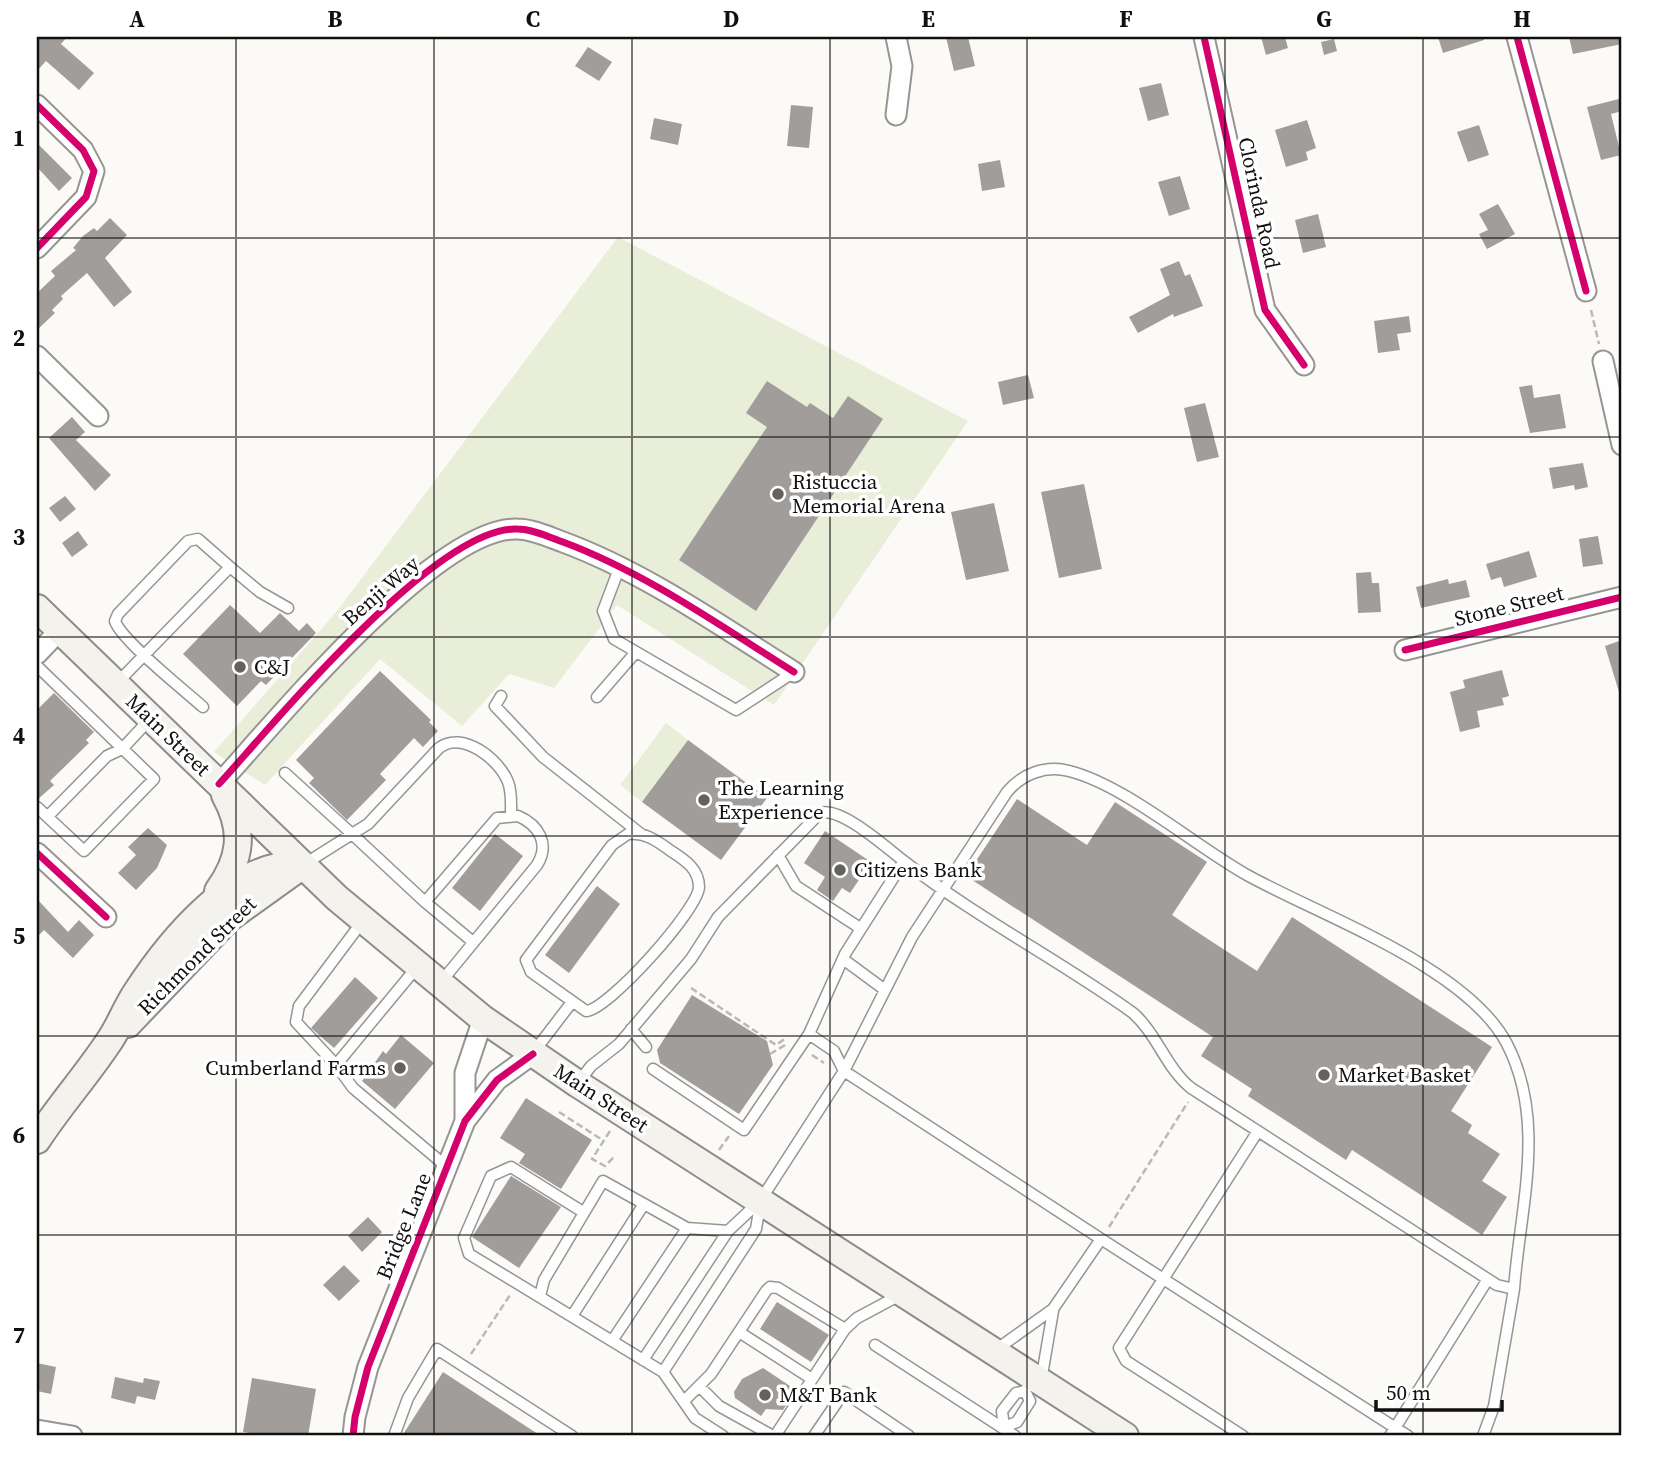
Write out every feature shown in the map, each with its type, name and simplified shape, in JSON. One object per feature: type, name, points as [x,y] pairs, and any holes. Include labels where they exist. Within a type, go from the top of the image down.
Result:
[{"type":"main road","name":"Main Street","points":[[37,608],[362,922],[438,984],[578,1084],[993,1351],[1033,1383],[1114,1433]]},
{"type":"main road","points":[[205,909],[226,880],[239,851],[238,823],[219,784]]},
{"type":"main road","name":"Richmond Street","points":[[37,1140],[111,1039],[150,974],[205,909],[237,883],[263,869],[277,865],[303,865]]},
{"type":"main road","name":"Richmond Street","points":[[111,1039],[152,1002],[229,918],[303,865]]},
{"type":"street","points":[[896,37],[902,66],[896,115]]},
{"type":"street","name":"Clorinda Road","points":[[1204,37],[1265,310],[1304,365]]},
{"type":"street","points":[[1517,37],[1586,291]]},
{"type":"street","points":[[37,105],[83,150],[94,172],[86,197],[37,248]]},
{"type":"street","points":[[37,356],[98,416]]},
{"type":"street","points":[[1603,361],[1622,445]]},
{"type":"street","name":"Benji Way","points":[[219,784],[377,613],[410,584],[464,548],[485,537],[516,528],[621,565],[794,672]]},
{"type":"street","name":"Stone Street","points":[[1405,650],[1622,597]]},
{"type":"street","points":[[37,654],[60,630]]},
{"type":"street","points":[[37,853],[106,918]]},
{"type":"street","name":"Bridge Lane","points":[[465,1121],[465,1073],[483,1018]]},
{"type":"street","name":"Bridge Lane","points":[[353,1436],[368,1367],[465,1121],[497,1080],[533,1054]]},
{"type":"street","points":[[37,1430],[72,1436]]},
{"type":"lane","points":[[203,707],[118,628],[115,619],[188,541],[201,540],[260,592],[288,608]]},
{"type":"lane","points":[[621,565],[603,611],[614,639],[736,710],[794,672]]},
{"type":"lane","points":[[116,685],[230,567]]},
{"type":"lane","points":[[597,697],[636,652]]},
{"type":"lane","points":[[37,666],[154,779],[84,851],[37,807]]},
{"type":"lane","points":[[501,696],[495,706],[543,757],[641,834],[691,866],[699,885],[696,899],[653,953],[600,1007],[586,1011],[528,970],[526,957],[612,845],[622,837],[641,834]]},
{"type":"lane","points":[[48,816],[107,756],[122,749],[151,718]]},
{"type":"lane","points":[[303,865],[368,824],[439,748],[456,740],[474,746],[505,776],[510,789],[511,815]]},
{"type":"lane","points":[[643,1360],[728,1231],[761,1201],[844,1071],[912,937],[1012,786],[1032,773],[1064,770],[1111,789],[1247,874],[1364,932],[1451,985],[1488,1018],[1506,1043],[1525,1102],[1530,1150],[1514,1289],[1500,1380],[1483,1436]]},
{"type":"lane","points":[[285,773],[425,902],[473,942]]},
{"type":"lane","points":[[578,1084],[631,1029],[691,959],[718,917],[820,813],[830,811],[892,849],[943,889],[1133,1013],[1154,1035],[1184,1082],[1488,1279],[1514,1289]]},
{"type":"lane","points":[[425,902],[492,821],[511,815],[523,818],[537,830],[543,844],[542,855],[438,984]]},
{"type":"lane","points":[[778,855],[796,886],[860,928]]},
{"type":"lane","points":[[653,1069],[744,1130],[809,1034],[860,928],[904,861]]},
{"type":"lane","points":[[362,922],[299,1006],[295,1016],[299,1028],[337,1065],[353,1088],[447,1167]]},
{"type":"lane","points":[[843,959],[885,990]]},
{"type":"lane","points":[[337,1065],[417,967]]},
{"type":"lane","points":[[533,1054],[572,1002]]},
{"type":"lane","points":[[631,1029],[646,1047]]},
{"type":"lane","points":[[809,1034],[834,1051],[844,1071],[1392,1432],[1408,1436]]},
{"type":"lane","points":[[1243,1436],[1122,1357],[1120,1345],[1258,1131]]},
{"type":"lane","points":[[583,1212],[511,1167],[491,1176],[465,1232],[469,1254],[663,1372],[697,1419],[723,1436]]},
{"type":"lane","points":[[540,1296],[544,1280],[583,1220],[583,1212],[603,1181],[687,1228],[728,1231]]},
{"type":"lane","points":[[663,1372],[756,1229],[761,1201]]},
{"type":"lane","points":[[572,1316],[644,1204]]},
{"type":"lane","points":[[612,1341],[687,1228]]},
{"type":"lane","points":[[1004,1427],[1017,1422],[1030,1401],[1033,1383],[1047,1359],[1046,1336],[1054,1309],[1101,1239]]},
{"type":"lane","points":[[1392,1432],[1488,1279]]},
{"type":"lane","points":[[684,1401],[712,1374],[766,1291],[773,1287],[845,1329]]},
{"type":"lane","points":[[699,1386],[719,1406],[774,1436],[845,1329],[856,1318],[903,1293]]},
{"type":"lane","points":[[993,1351],[1023,1333],[1054,1309]]},
{"type":"lane","points":[[739,1332],[812,1379]]},
{"type":"lane","points":[[875,1345],[1015,1436]]},
{"type":"lane","points":[[394,1436],[408,1398],[437,1349],[572,1436]]},
{"type":"lane","points":[[1004,1427],[1002,1411],[1016,1393],[1033,1383]]},
{"type":"lane","points":[[814,1436],[844,1392],[909,1436]]},
{"type":"path","points":[[1586,291],[1603,361]]},
{"type":"path","points":[[691,988],[776,1045],[786,1038]]},
{"type":"path","points":[[770,1054],[791,1041]]},
{"type":"path","points":[[812,1055],[826,1064]]},
{"type":"path","points":[[1109,1227],[1191,1098]]},
{"type":"path","points":[[559,1112],[604,1141]]},
{"type":"path","points":[[612,1128],[592,1159],[605,1166],[615,1156]]},
{"type":"path","points":[[719,1150],[731,1133]]},
{"type":"path","points":[[469,1357],[512,1292]]},
{"type":"green space","points":[[618,237],[968,421],[774,705],[617,605],[554,688],[509,674],[462,726],[380,659],[265,785],[214,752],[337,611]]},
{"type":"green space","points":[[666,723],[688,740],[642,802],[620,785]]},
{"type":"building","points":[[37,37],[67,37],[61,44],[94,73],[79,90],[46,61],[37,71]]},
{"type":"building","points":[[946,37],[968,37],[975,66],[954,71]]},
{"type":"building","points":[[1261,37],[1285,37],[1288,48],[1266,55]]},
{"type":"building","points":[[1438,37],[1484,37],[1484,40],[1443,53]]},
{"type":"building","points":[[1569,37],[1622,37],[1622,44],[1573,54]]},
{"type":"building","points":[[1334,39],[1337,51],[1324,55],[1321,42]]},
{"type":"building","points":[[588,47],[612,62],[599,81],[575,66]]},
{"type":"building","points":[[1161,83],[1169,115],[1148,121],[1139,88]]},
{"type":"building","points":[[1619,99],[1622,111],[1611,114],[1621,155],[1601,160],[1587,107]]},
{"type":"building","points":[[791,105],[813,107],[809,148],[787,146]]},
{"type":"building","points":[[654,118],[682,124],[678,145],[650,139]]},
{"type":"building","points":[[1307,120],[1316,148],[1306,152],[1308,160],[1286,167],[1275,130]]},
{"type":"building","points":[[1479,125],[1489,155],[1468,162],[1457,132]]},
{"type":"building","points":[[37,143],[72,178],[59,191],[37,167]]},
{"type":"building","points":[[1000,160],[1005,187],[982,191],[978,164]]},
{"type":"building","points":[[1180,176],[1190,209],[1169,216],[1158,182]]},
{"type":"building","points":[[1498,204],[1515,234],[1487,249],[1479,234],[1488,230],[1479,214]]},
{"type":"building","points":[[1318,214],[1326,247],[1303,253],[1295,220]]},
{"type":"building","points":[[110,218],[127,235],[105,258],[132,292],[114,307],[87,273],[61,296],[63,299],[52,310],[55,313],[37,330],[37,293],[55,276],[51,271],[76,250],[73,248],[83,236],[94,228],[97,231]]},
{"type":"building","points":[[1179,261],[1185,276],[1190,274],[1203,306],[1174,317],[1173,314],[1138,333],[1129,317],[1170,295],[1160,269]]},
{"type":"building","points":[[1409,316],[1411,332],[1397,334],[1400,350],[1378,353],[1374,321]]},
{"type":"building","points":[[1028,375],[1034,398],[1003,405],[998,382]]},
{"type":"building","name":"Ristuccia Memorial Arena","points":[[767,381],[807,407],[810,403],[833,418],[848,396],[883,419],[756,611],[679,560],[767,427],[746,413]]},
{"type":"building","points":[[1532,385],[1534,398],[1560,394],[1566,428],[1530,433],[1519,387]]},
{"type":"building","points":[[1205,403],[1219,457],[1197,462],[1184,408]]},
{"type":"building","points":[[72,417],[85,432],[76,440],[111,475],[95,491],[49,438]]},
{"type":"building","points":[[1583,463],[1588,487],[1575,490],[1574,485],[1553,489],[1549,468]]},
{"type":"building","points":[[1084,484],[1102,569],[1059,578],[1041,492]]},
{"type":"building","points":[[65,496],[76,509],[60,522],[49,508]]},
{"type":"building","points":[[994,503],[1009,571],[966,580],[951,512]]},
{"type":"building","points":[[78,531],[88,545],[72,557],[62,543]]},
{"type":"building","points":[[1598,536],[1603,564],[1583,567],[1579,539]]},
{"type":"building","points":[[1529,551],[1537,577],[1504,587],[1501,577],[1491,580],[1486,564]]},
{"type":"building","points":[[1371,572],[1372,583],[1379,583],[1381,612],[1358,613],[1356,573]]},
{"type":"building","points":[[1448,579],[1449,584],[1466,580],[1470,597],[1421,608],[1416,587]]},
{"type":"building","name":"C&J","points":[[230,605],[260,633],[280,613],[299,631],[307,623],[316,633],[266,685],[261,681],[237,706],[183,654]]},
{"type":"building","points":[[1622,640],[1622,692],[1619,692],[1605,646]]},
{"type":"building","points":[[1502,670],[1509,696],[1502,698],[1504,705],[1477,711],[1480,727],[1460,732],[1450,692],[1465,688],[1463,680]]},
{"type":"building","points":[[380,671],[431,720],[429,722],[438,731],[423,747],[414,738],[380,774],[386,780],[347,820],[309,783],[314,778],[296,760]]},
{"type":"building","points":[[54,693],[94,732],[86,740],[89,743],[50,781],[54,785],[37,800],[37,710]]},
{"type":"building","name":"The Learning Experience","points":[[688,740],[767,798],[721,860],[642,802]]},
{"type":"building","points":[[1017,799],[1087,845],[1115,802],[1207,862],[1172,915],[1257,971],[1292,917],[1492,1047],[1451,1111],[1472,1125],[1468,1133],[1500,1154],[1482,1181],[1507,1197],[1482,1235],[1352,1150],[1346,1160],[1248,1096],[1252,1089],[1201,1056],[1213,1037],[966,876]]},
{"type":"building","points":[[148,828],[167,845],[157,868],[136,890],[118,873],[136,855],[128,847]]},
{"type":"building","name":"Citizens Bank","points":[[825,831],[871,862],[850,893],[842,888],[833,901],[817,890],[825,877],[804,863]]},
{"type":"building","points":[[495,834],[523,856],[480,911],[452,888]]},
{"type":"building","points":[[597,886],[620,904],[569,973],[545,955]]},
{"type":"building","points":[[37,899],[68,932],[79,920],[94,935],[73,958],[44,930],[37,937]]},
{"type":"building","name":"Cumberland Farms","points":[[355,977],[378,998],[334,1048],[311,1028]]},
{"type":"building","points":[[692,995],[767,1041],[773,1065],[739,1114],[660,1063],[657,1050]]},
{"type":"building","name":"Cumberland Farms","points":[[401,1035],[434,1063],[395,1109],[362,1081],[383,1051],[386,1054]]},
{"type":"building","points":[[526,1098],[592,1140],[561,1189],[519,1163],[525,1154],[500,1138]]},
{"type":"building","points":[[511,1176],[561,1207],[519,1268],[472,1237]]},
{"type":"building","points":[[368,1217],[382,1232],[362,1252],[348,1236]]},
{"type":"building","points":[[344,1265],[360,1281],[339,1301],[323,1285]]},
{"type":"building","points":[[777,1302],[829,1335],[811,1362],[760,1329]]},
{"type":"building","points":[[37,1363],[56,1367],[51,1394],[37,1391]]},
{"type":"building","name":"M&T Bank","points":[[763,1368],[796,1390],[783,1410],[766,1409],[761,1416],[735,1398],[734,1392],[742,1379]]},
{"type":"building","points":[[443,1372],[541,1436],[402,1436]]},
{"type":"building","points":[[115,1377],[143,1383],[144,1378],[160,1381],[155,1400],[137,1396],[135,1404],[111,1398]]},
{"type":"building","points":[[252,1378],[316,1389],[308,1436],[270,1436],[243,1432]]},
{"type":"cycle path","points":[[1204,37],[1265,310],[1304,365]]},
{"type":"cycle path","points":[[1517,37],[1586,291]]},
{"type":"cycle path","points":[[37,105],[83,150],[94,171],[86,197],[37,248]]},
{"type":"cycle path","points":[[219,784],[316,677],[401,593],[444,559],[483,537],[517,529],[546,536],[624,569],[682,601],[794,672]]},
{"type":"cycle path","points":[[1405,650],[1622,597]]},
{"type":"cycle path","points":[[37,853],[106,917]]},
{"type":"cycle path","points":[[353,1436],[368,1367],[465,1121],[497,1080],[533,1054]]},
{"type":"place","name":"Ristuccia Memorial Arena","points":[[778,494]]},
{"type":"place","name":"C&J","points":[[240,667]]},
{"type":"place","name":"The Learning Experience","points":[[704,800]]},
{"type":"place","name":"Citizens Bank","points":[[840,870]]},
{"type":"place","name":"Cumberland Farms","points":[[400,1068]]},
{"type":"place","name":"Market Basket","points":[[1324,1075]]},
{"type":"place","name":"M&T Bank","points":[[765,1395]]}]
